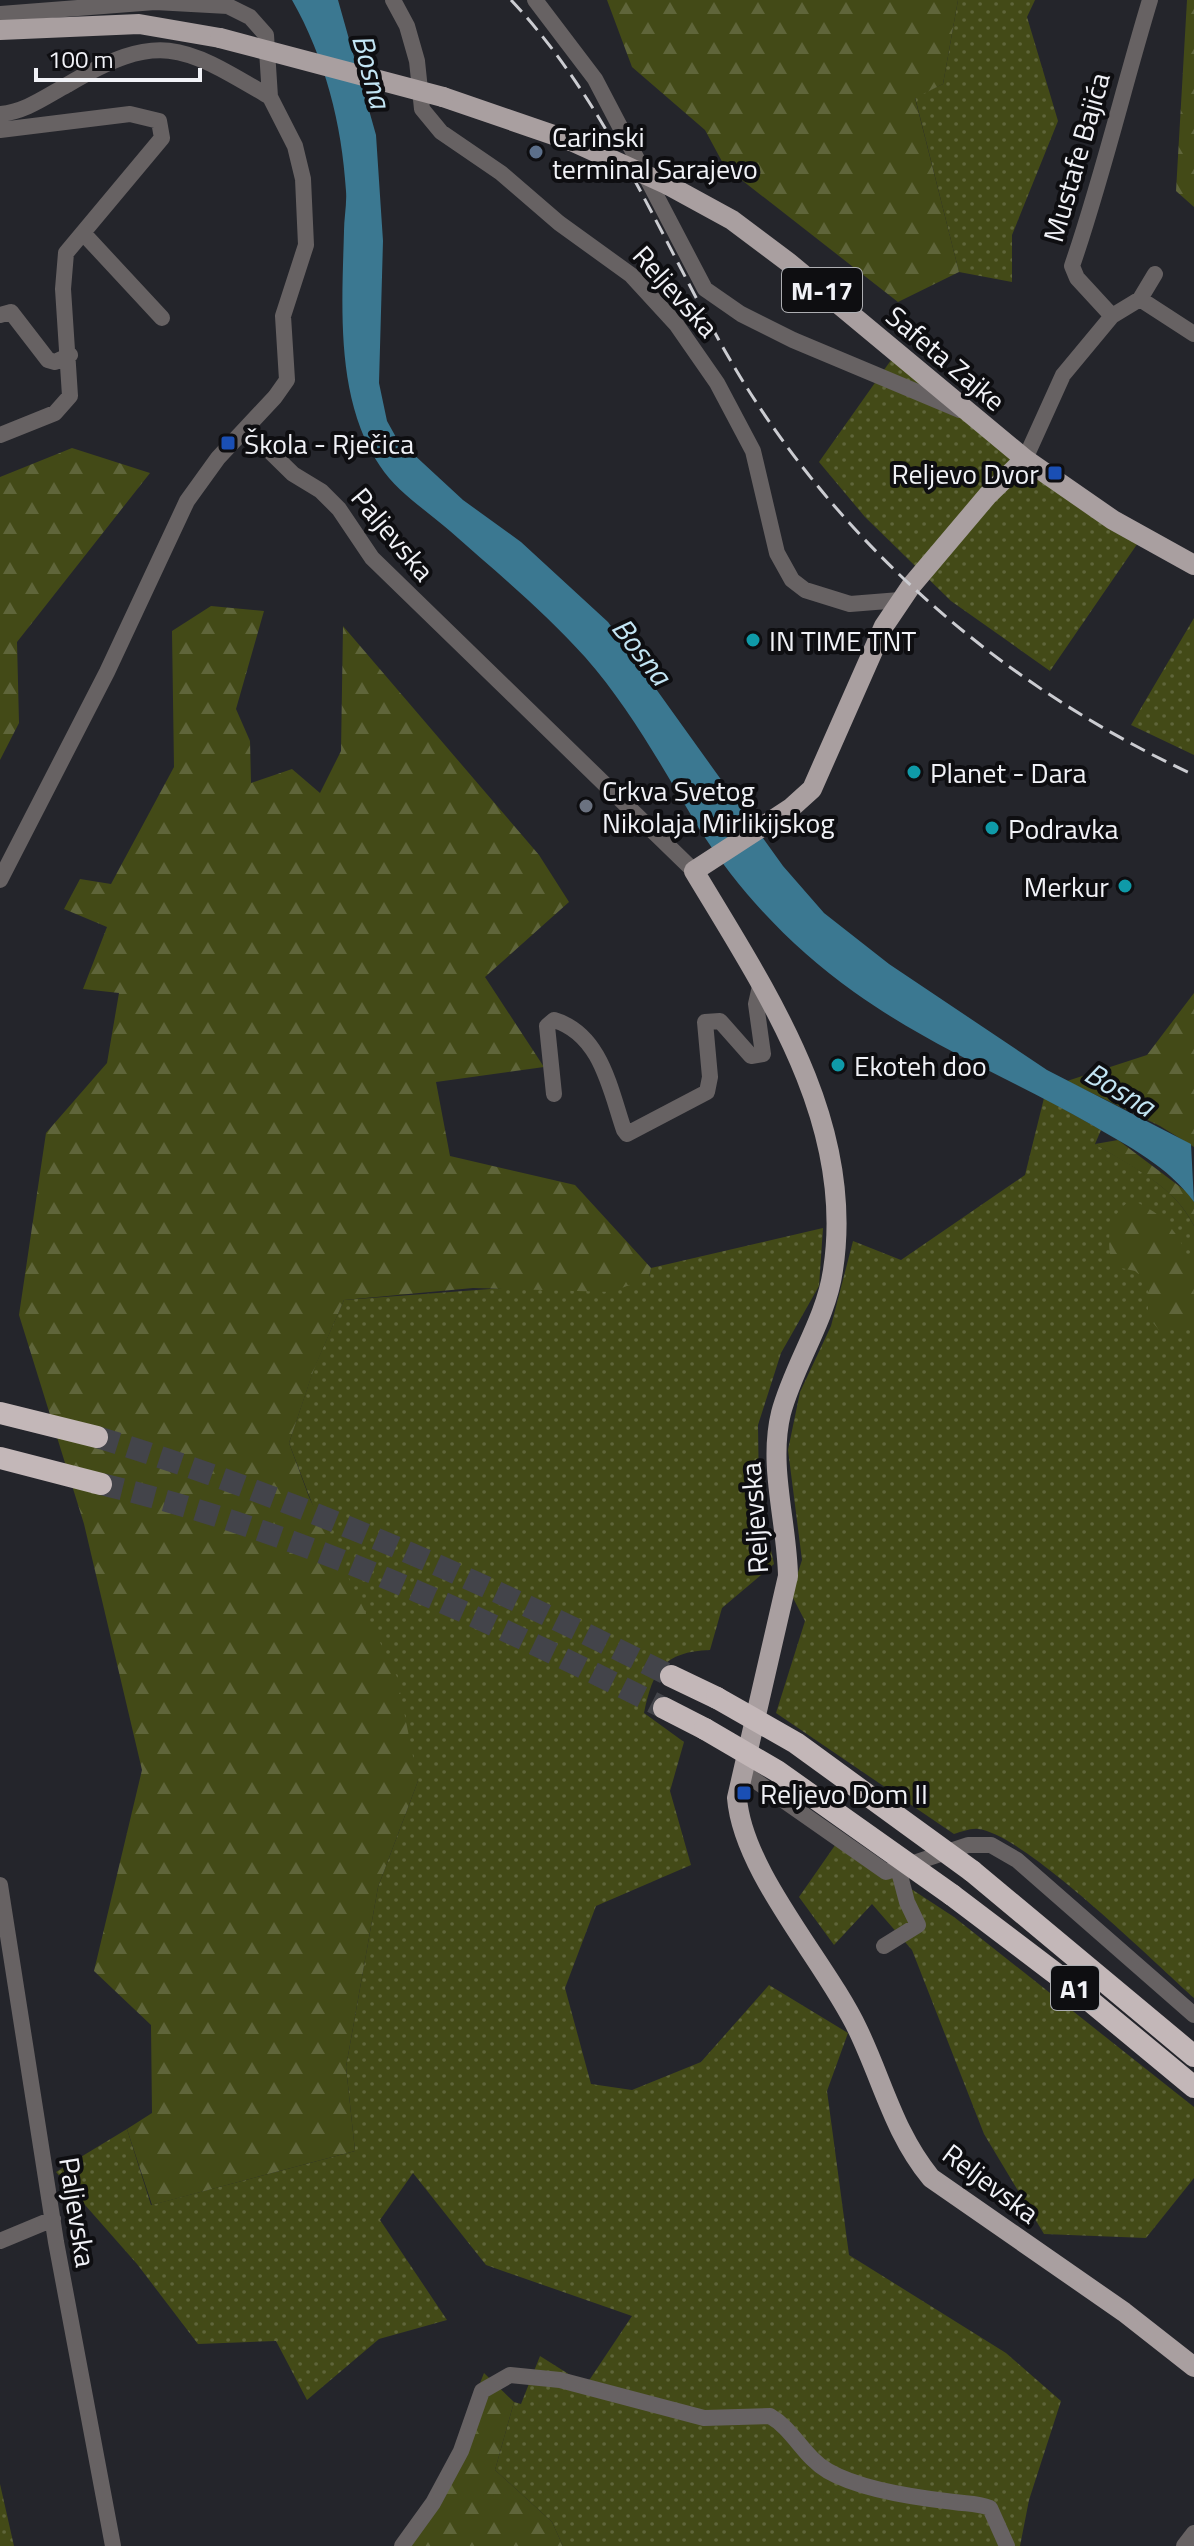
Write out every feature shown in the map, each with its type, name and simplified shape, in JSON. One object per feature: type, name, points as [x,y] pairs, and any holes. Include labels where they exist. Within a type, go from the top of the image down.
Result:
[{"type":"highway","points":[[0,1413],[97,1437]]},
{"type":"highway","points":[[0,1458],[101,1484]]},
{"type":"highway","name":"A1","points":[[671,1676],[796,1743],[972,1871],[1194,2056]]},
{"type":"highway","name":"A1","points":[[664,1708],[777,1771],[952,1895],[1072,1986],[1194,2087]]},
{"type":"main road","name":"Safeta Zajke","points":[[0,30],[30,26],[139,24],[220,38],[443,97],[571,141],[668,185],[732,220],[788,262],[1025,459],[1113,520],[1194,565]]},
{"type":"main road","points":[[701,866],[812,789],[876,640],[900,600],[988,495],[1025,459]]},
{"type":"main road","name":"Reljevska","points":[[701,866],[806,1073],[821,1122],[836,1214],[830,1285],[781,1414],[778,1478],[787,1540],[788,1576],[737,1798],[738,1814],[753,1852],[858,2029],[898,2129],[912,2155],[931,2178],[1124,2312],[1194,2367]]},
{"type":"street","name":"Reljevska","points":[[393,0],[407,26],[417,61],[422,109],[441,132],[501,173],[559,223],[631,275],[676,324],[717,383],[753,451],[777,553],[792,580],[805,590],[850,604],[900,600]]},
{"type":"street","points":[[535,0],[595,79],[705,289],[741,314],[793,340],[966,412]]},
{"type":"street","name":"Mustafe Bajića","points":[[1112,316],[1077,278],[1072,266],[1092,211],[1112,126],[1150,0]]},
{"type":"street","points":[[0,14],[155,2],[228,6],[250,17],[266,35],[270,97],[295,146],[303,179],[306,245],[283,316],[287,380],[218,458],[187,501],[107,672],[0,880]]},
{"type":"street","points":[[0,114],[26,108],[113,60],[152,48],[177,50],[206,60],[270,97]]},
{"type":"street","points":[[0,130],[130,114],[159,121],[162,138],[66,253],[63,289],[70,355],[70,396],[55,413],[0,435]]},
{"type":"street","points":[[84,234],[162,318]]},
{"type":"street","points":[[1025,459],[1063,375],[1112,316],[1140,299],[1155,274]]},
{"type":"street","points":[[1140,299],[1194,334]]},
{"type":"street","points":[[0,315],[11,312],[48,360],[55,362],[70,355]]},
{"type":"street","name":"Paljevska","points":[[246,428],[293,474],[321,491],[339,509],[372,558],[701,866]]},
{"type":"street","points":[[554,1094],[547,1026],[554,1020],[586,1040],[597,1054],[627,1134],[646,1127],[707,1092],[710,1077],[705,1022],[720,1021],[751,1056],[763,1054],[756,1004],[761,982]]},
{"type":"street","points":[[743,1772],[877,1869],[886,1872],[968,1845],[991,1845],[1017,1860],[1194,2015]]},
{"type":"street","points":[[884,1946],[918,1925],[907,1902],[898,1868]]},
{"type":"street","name":"Paljevska","points":[[0,1885],[53,2219],[113,2546]]},
{"type":"street","points":[[0,2241],[53,2219]]},
{"type":"street","points":[[402,2546],[433,2503],[461,2451],[482,2391],[510,2375],[523,2374],[560,2380],[704,2418],[770,2416],[826,2471],[853,2482],[954,2502],[974,2502],[990,2508],[1007,2546]]},
{"type":"street","points":[[1184,2546],[1194,2533]]},
{"type":"green space","points":[[607,0],[958,0],[943,84],[915,98],[959,272],[898,302],[725,167],[705,130],[632,67]]},
{"type":"green space","points":[[958,0],[1035,0],[1027,17],[1058,121],[1012,235],[1012,282],[959,272],[915,97],[943,84]]},
{"type":"green space","points":[[1187,0],[1194,0],[1194,207],[1176,191]]},
{"type":"green space","points":[[896,353],[1142,537],[1050,671],[951,601],[865,517],[819,462]]},
{"type":"green space","points":[[72,448],[150,473],[17,642],[19,723],[0,760],[0,477]]},
{"type":"green space","points":[[211,606],[264,611],[236,709],[250,741],[251,783],[292,769],[320,793],[341,751],[343,626],[539,855],[569,902],[485,977],[544,1067],[436,1082],[450,1156],[575,1185],[651,1268],[649,1277],[612,1292],[473,1288],[344,1300],[314,1369],[289,1443],[309,1497],[397,1677],[418,1781],[378,1887],[346,2067],[355,2151],[152,2205],[127,2129],[152,2113],[151,2025],[94,1971],[142,1770],[84,1524],[19,1315],[46,1133],[107,1063],[119,993],[83,989],[107,927],[64,909],[80,879],[111,884],[174,767],[172,631]]},
{"type":"green space","points":[[1194,618],[1194,755],[1131,725]]},
{"type":"green space","points":[[1194,993],[1194,1147],[1160,1126],[1067,1081],[1147,1055]]},
{"type":"green space","points":[[1044,1098],[1101,1130],[1095,1144],[1164,1188],[1176,1199],[1194,1226],[1194,1998],[1088,1902],[1025,1852],[999,1836],[978,1829],[954,1834],[776,1713],[805,1621],[791,1594],[802,1560],[788,1450],[800,1392],[831,1326],[853,1241],[901,1260],[1025,1175]]},
{"type":"green space","points":[[1118,1140],[1187,1192],[1194,1202],[1194,1226],[1186,1212],[1164,1189],[1095,1144]]},
{"type":"green space","points":[[1131,1200],[1159,1216],[1179,1238],[1193,1281],[1191,1328],[1160,1331],[1148,1317],[1148,1282],[1135,1271],[1112,1266],[1109,1238],[1113,1221]]},
{"type":"green space","points":[[823,1228],[819,1286],[781,1353],[758,1425],[759,1495],[774,1564],[722,1608],[710,1650],[681,1655],[663,1666],[656,1675],[644,1713],[684,1742],[670,1791],[691,1865],[596,1906],[565,1988],[591,2084],[632,2090],[701,2062],[769,1985],[848,2033],[827,2091],[849,2255],[1006,2353],[1061,2401],[1029,2500],[1020,2546],[563,2546],[552,2522],[495,2470],[514,2402],[521,2404],[540,2356],[586,2385],[632,2316],[486,2265],[413,2173],[380,2220],[447,2320],[379,2339],[307,2400],[276,2341],[198,2344],[137,2264],[56,2172],[127,2129],[151,2205],[355,2151],[346,2067],[378,1887],[418,1781],[289,1443],[314,1368],[344,1300],[649,1277],[651,1268]]},
{"type":"green space","points":[[838,1841],[954,1917],[1194,2107],[1194,2178],[1146,2238],[1044,2234],[984,2134],[912,1950],[872,1904],[834,1945],[799,1897]]},
{"type":"green space","points":[[484,2373],[514,2402],[495,2470],[552,2522],[563,2546],[396,2546],[443,2477]]},
{"type":"green space","points":[[0,2484],[14,2546],[0,2546]]},
{"type":"water","points":[[292,0],[338,0],[376,135],[383,241],[379,383],[387,421],[397,439],[463,500],[521,542],[608,622],[783,866],[824,913],[889,964],[1047,1070],[1191,1144],[1194,1202],[1173,1178],[1134,1149],[911,1029],[854,992],[810,957],[750,898],[716,854],[632,719],[585,657],[519,592],[403,492],[380,466],[365,440],[355,412],[344,352],[346,191],[341,141],[323,68]]},
{"type":"tunnel","points":[[97,1437],[317,1514],[460,1575],[671,1676]]},
{"type":"tunnel","points":[[101,1484],[174,1503],[318,1551],[459,1610],[664,1708]]},
{"type":"railway","points":[[511,0],[575,80],[602,124],[725,351],[768,419],[816,483],[869,544],[926,599],[988,651],[1053,697],[1122,739],[1194,775]]},
{"type":"place","name":"Carinski terminal Sarajevo","points":[[536,152]]},
{"type":"place","name":"Škola - Rječica","points":[[228,443]]},
{"type":"place","name":"Reljevo Dvor","points":[[1055,473]]},
{"type":"place","name":"IN TIME TNT","points":[[753,640]]},
{"type":"place","name":"Planet - Dara","points":[[914,772]]},
{"type":"place","name":"Crkva Svetog Nikolaja Mirlikijskog","points":[[586,806]]},
{"type":"place","name":"Podravka","points":[[992,828]]},
{"type":"place","name":"Merkur","points":[[1125,886]]},
{"type":"place","name":"Ekoteh doo","points":[[838,1065]]},
{"type":"place","name":"Reljevo Dom II","points":[[744,1793]]},
{"type":"water label","name":"Bosna","points":[[372,71]]},
{"type":"water label","name":"Bosna","points":[[642,651]]},
{"type":"water label","name":"Bosna","points":[[1120,1089]]}]
